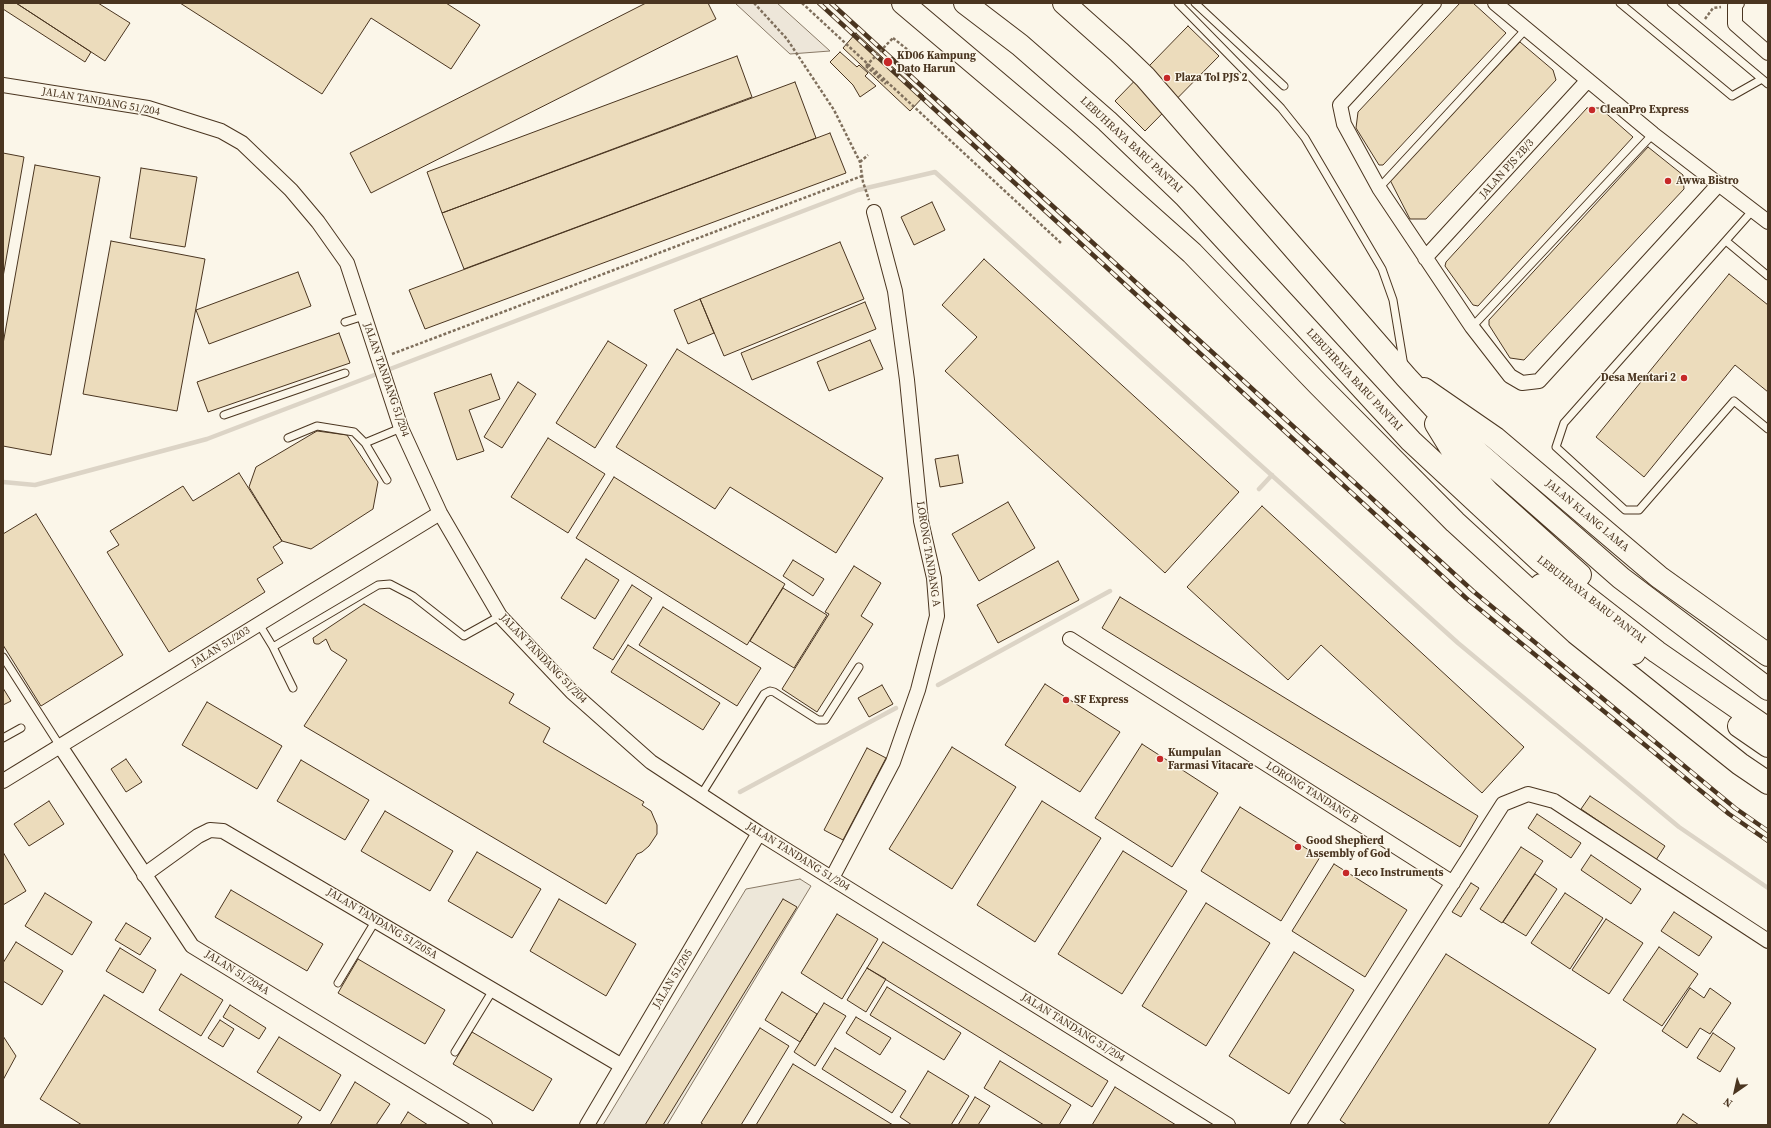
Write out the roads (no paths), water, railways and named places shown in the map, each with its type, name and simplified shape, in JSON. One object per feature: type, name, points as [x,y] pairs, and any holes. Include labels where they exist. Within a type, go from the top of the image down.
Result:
[{"type":"main road","points":[[903,3],[1070,143],[1192,254],[1312,379],[1455,522],[1576,633],[1740,764],[1768,783]]},
{"type":"main road","name":"LEBUHRAYA BARU PANTAI","points":[[965,3],[1020,45],[1107,122],[1184,196],[1411,441],[1539,560],[1657,652],[1768,729]]},
{"type":"main road","points":[[1064,3],[1145,77],[1406,377],[1466,442],[1621,578],[1768,689]]},
{"type":"main road","points":[[1406,377],[1455,455],[1488,493],[1604,596],[1742,698],[1768,714]]},
{"type":"main road","name":"JALAN KLANG LAMA","points":[[1406,377],[1495,438],[1659,577],[1768,655]]},
{"type":"main road","points":[[1455,522],[1668,677],[1768,746]]},
{"type":"street","points":[[1434,3],[1340,105],[1344,124],[1379,188],[1472,327],[1510,376],[1522,383],[1539,381],[1718,185]]},
{"type":"street","points":[[1495,3],[1653,134],[1768,222]]},
{"type":"street","points":[[1736,4],[1735,24],[1768,53]]},
{"type":"street","name":"JALAN PJS 2B/3","points":[[1426,258],[1588,80]]},
{"type":"street","name":"JALAN TANDANG 51/204","points":[[3,85],[148,108],[221,131],[242,143],[291,190],[318,222],[347,263],[401,428],[440,513],[500,616],[584,702],[651,762],[701,795],[759,833],[1228,1125]]},
{"type":"street","name":"LORONG TANDANG A","points":[[832,878],[893,762],[918,690],[937,616],[934,578],[922,521],[907,380],[895,291],[874,212]]},
{"type":"street","name":"JALAN 51/203","points":[[3,781],[440,513]]},
{"type":"street","name":"LORONG TANDANG B","points":[[1070,639],[1453,883]]},
{"type":"street","name":"JALAN 51/204A","points":[[60,746],[192,946],[485,1125]]},
{"type":"street","points":[[1298,1125],[1503,804],[1528,794],[1554,801],[1768,941]]},
{"type":"street","name":"JALAN TANDANG 51/205A","points":[[144,875],[198,836],[210,830],[223,831],[622,1066]]},
{"type":"street","name":"JALAN 51/205","points":[[587,1125],[759,833]]},
{"type":"lane","points":[[1178,3],[1282,108],[1305,138],[1382,269],[1393,300],[1406,377]]},
{"type":"lane","points":[[1195,3],[1284,86]]},
{"type":"lane","points":[[1620,3],[1732,96],[1765,82],[1671,3]]},
{"type":"lane","points":[[1379,188],[1526,29]]},
{"type":"lane","points":[[1472,327],[1653,134]]},
{"type":"lane","points":[[1753,210],[1564,423],[1556,447],[1625,510],[1639,510],[1734,401],[1768,430]]},
{"type":"lane","points":[[1726,241],[1768,276]]},
{"type":"lane","points":[[345,322],[364,316]]},
{"type":"lane","points":[[224,415],[344,373]]},
{"type":"lane","points":[[288,438],[317,426],[354,432],[365,443],[387,480]]},
{"type":"lane","points":[[365,443],[401,428]]},
{"type":"lane","points":[[273,647],[378,585],[390,584],[413,596],[464,636],[500,616]]},
{"type":"lane","points":[[259,624],[273,647],[293,688]]},
{"type":"lane","points":[[3,657],[60,746]]},
{"type":"lane","points":[[701,795],[764,694],[770,691],[774,692],[818,720],[825,720],[859,667]]},
{"type":"lane","points":[[3,738],[21,728]]},
{"type":"lane","points":[[338,983],[376,920]]},
{"type":"lane","points":[[455,1052],[493,990]]},
{"type":"waterway","points":[[3,482],[35,485],[207,439],[858,190],[935,172],[1458,643],[1679,827],[1768,888]]},
{"type":"waterway","points":[[1259,489],[1272,475]]},
{"type":"waterway","points":[[938,685],[1110,591]]},
{"type":"waterway","points":[[740,792],[896,708]]},
{"type":"railway","points":[[819,3],[1466,598],[1729,814],[1768,841]]},
{"type":"railway","points":[[831,3],[1473,591],[1735,808],[1768,831]]},
{"type":"place","name":"KD06 Kampung Dato Harun","points":[[888,62]]},
{"type":"place","name":"Plaza Tol PJS 2","points":[[1167,78]]},
{"type":"place","name":"CleanPro Express","points":[[1592,110]]},
{"type":"place","name":"Awwa Bistro","points":[[1668,181]]},
{"type":"place","name":"Desa Mentari 2","points":[[1684,378]]},
{"type":"place","name":"SF Express","points":[[1066,700]]},
{"type":"place","name":"Kumpulan Farmasi Vitacare","points":[[1160,759]]},
{"type":"place","name":"Good Shepherd Assembly of God","points":[[1298,847]]},
{"type":"place","name":"Leco Instruments","points":[[1346,873]]}]
